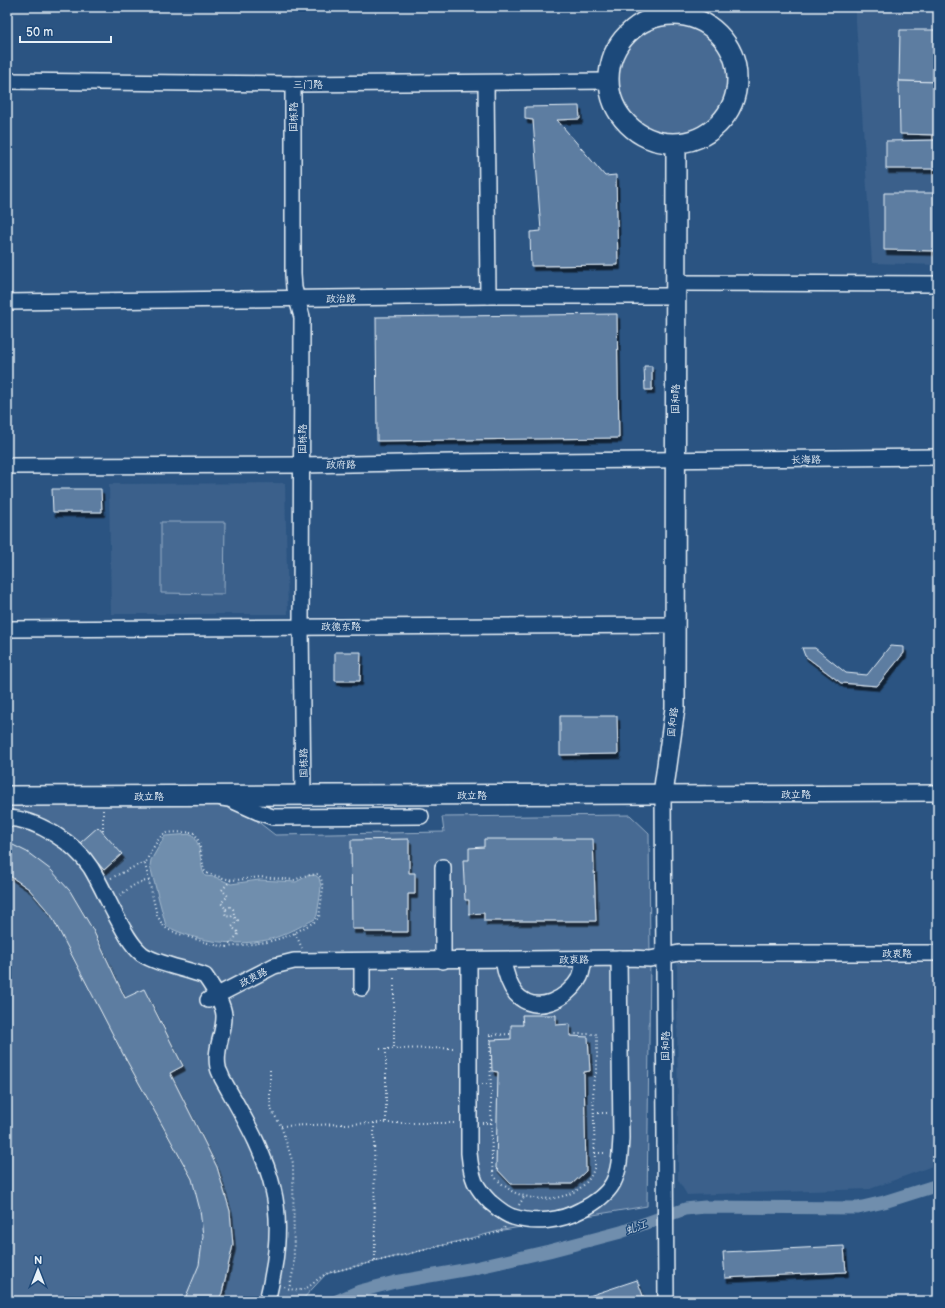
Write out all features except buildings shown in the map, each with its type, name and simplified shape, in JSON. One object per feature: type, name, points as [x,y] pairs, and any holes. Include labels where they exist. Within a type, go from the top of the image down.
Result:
[{"type":"main road","points":[[673,11],[695,19],[714,30],[728,46],[736,67],[737,89],[730,110],[716,127],[697,139],[676,144],[661,143],[634,131],[615,109],[610,96],[608,81],[611,61],[620,42],[634,27],[673,11]]},
{"type":"main road","name":"国和路","points":[[663,794],[675,708],[676,144]]},
{"type":"main road","name":"政立路","points":[[7,796],[663,794]]},
{"type":"street","name":"三门路","points":[[7,81],[293,84],[608,81]]},
{"type":"street","points":[[486,83],[488,296]]},
{"type":"street","name":"国栋路","points":[[293,84],[293,274],[294,288],[302,317],[301,627],[304,796]]},
{"type":"street","name":"政治路","points":[[7,302],[488,296],[938,284]]},
{"type":"street","name":"长海路","points":[[675,460],[938,457]]},
{"type":"street","name":"政府路","points":[[7,466],[302,465],[675,460]]},
{"type":"street","name":"政德东路","points":[[7,629],[675,625]]},
{"type":"street","name":"政立路","points":[[663,794],[938,793]]},
{"type":"street","name":"国和路","points":[[663,794],[672,954],[666,1192],[666,1301]]},
{"type":"street","points":[[342,795],[343,820]]},
{"type":"street","points":[[212,796],[229,799],[244,806],[266,823],[274,825],[343,820],[421,824],[421,795]]},
{"type":"street","points":[[7,818],[15,818],[57,835],[90,867],[125,933],[142,954],[152,959],[205,976],[212,998],[221,1002],[224,1013],[224,1027],[218,1054],[218,1066],[222,1078],[263,1155],[274,1189],[277,1215],[277,1251],[272,1283],[267,1301]]},
{"type":"street","points":[[443,866],[443,961]]},
{"type":"street","name":"政衷路","points":[[212,998],[274,966],[294,961],[584,960],[619,958],[650,959],[672,954],[938,953]]},
{"type":"street","points":[[469,960],[469,1123],[471,1168],[476,1184],[483,1195],[496,1207],[512,1217],[544,1220],[564,1218],[590,1206],[604,1196],[613,1183],[620,1165],[626,1063],[619,958]]},
{"type":"street","points":[[503,960],[511,987],[523,1000],[534,1004],[547,1004],[560,999],[570,990],[580,976],[584,960]]},
{"type":"street","points":[[362,961],[362,988]]},
{"type":"path","points":[[103,796],[103,833]]},
{"type":"path","points":[[190,832],[195,833],[200,842],[204,870],[206,873],[230,880],[260,877],[296,880],[304,876],[318,874],[321,878],[323,888],[319,917],[314,922],[291,935],[268,942],[227,947],[211,944],[176,933],[167,929],[162,924],[157,915],[145,864],[158,841],[165,833],[190,832]]},
{"type":"path","points":[[99,884],[140,864],[145,864]]},
{"type":"path","points":[[227,947],[239,933],[232,927],[238,920],[233,916],[226,916],[226,909],[221,903],[228,896],[222,890],[230,880]]},
{"type":"path","points":[[109,902],[136,883],[149,881]]},
{"type":"path","points":[[226,909],[232,908],[234,910],[233,916]]},
{"type":"path","points":[[394,1049],[395,961]]},
{"type":"path","points":[[510,1034],[490,1035],[492,1166],[494,1176],[505,1186],[520,1195],[533,1198],[551,1199],[567,1195],[588,1181],[593,1173],[595,1165],[594,1083],[597,1065],[597,1034],[575,1034]]},
{"type":"path","points":[[380,1049],[469,1048]]},
{"type":"path","points":[[386,1049],[386,1123]]},
{"type":"path","points":[[270,1070],[270,1100],[272,1111],[281,1126],[293,1163],[294,1267],[289,1289]]},
{"type":"path","points":[[281,1126],[374,1123],[491,1123]]},
{"type":"path","points":[[374,1123],[375,1262]]},
{"type":"path","points":[[272,1283],[289,1289],[301,1291],[311,1286],[326,1274],[492,1234],[503,1230],[509,1224],[512,1217]]},
{"type":"shaded area","points":[[855,7],[938,7],[938,265],[872,263]]},
{"type":"shaded area","points":[[672,23],[693,28],[703,33],[711,40],[718,48],[723,58],[728,79],[723,100],[718,110],[711,118],[703,125],[693,130],[672,135],[651,130],[641,125],[633,118],[626,110],[621,100],[616,79],[621,58],[626,48],[633,40],[641,33],[651,28]]},
{"type":"shaded area","points":[[285,483],[288,614],[111,614],[109,484]]},
{"type":"shaded area","points":[[161,522],[225,522],[224,594],[161,593]]},
{"type":"shaded area","points":[[7,805],[220,805],[252,817],[275,835],[444,832],[442,817],[630,815],[649,833],[650,959],[647,1206],[503,1230],[326,1274],[301,1301],[7,1301]]},
{"type":"shaded area","points":[[192,834],[198,844],[205,876],[215,877],[231,884],[259,880],[296,882],[307,876],[315,875],[319,878],[321,886],[317,915],[315,919],[275,938],[237,943],[200,939],[166,926],[150,866],[151,860],[165,836]]},
{"type":"shaded area","points":[[677,955],[938,955],[938,1164],[870,1189],[687,1195],[678,1180]]},
{"type":"waterway","name":"虬江","points":[[337,1301],[360,1291],[395,1282],[475,1268],[549,1251],[621,1232],[685,1209],[705,1207],[858,1208],[884,1202],[938,1185]]}]
